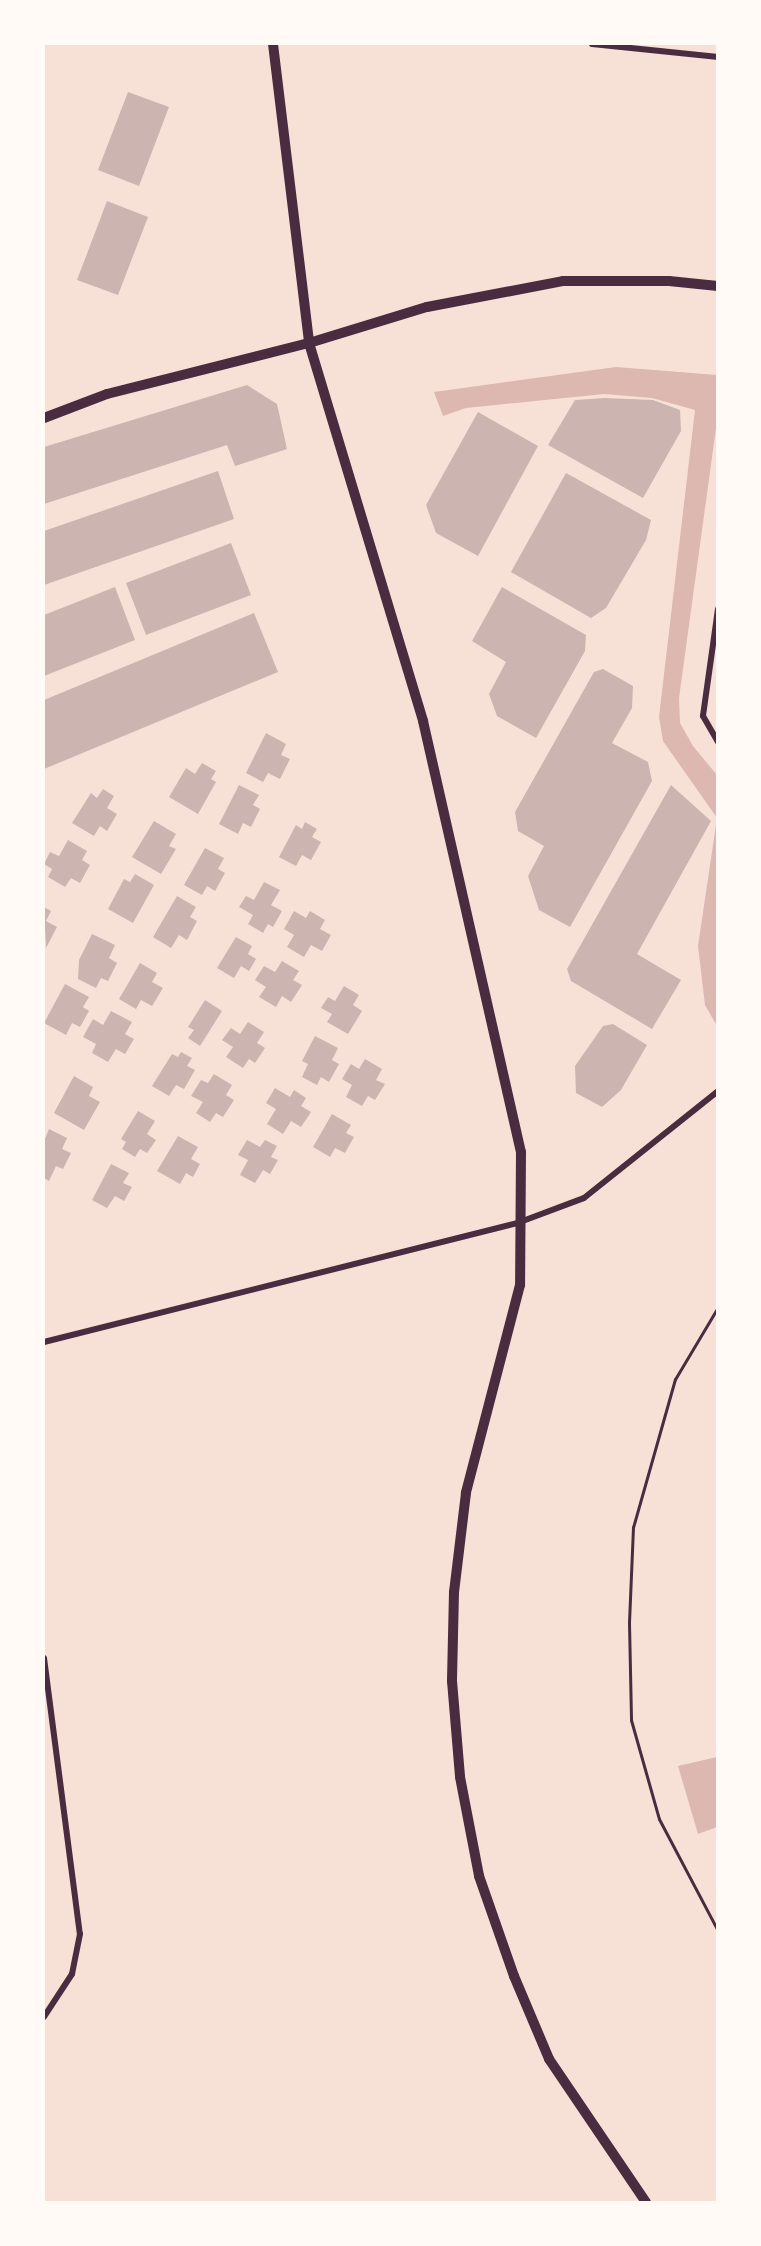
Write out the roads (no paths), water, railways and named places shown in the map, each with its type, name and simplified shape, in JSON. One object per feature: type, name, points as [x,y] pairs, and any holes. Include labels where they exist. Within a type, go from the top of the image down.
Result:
[{"type":"street","points":[[273,44],[309,343],[423,721],[520,1152],[520,1285],[466,1493],[454,1592],[452,1681],[460,1777],[479,1876],[514,1976],[549,2059],[646,2202]]},
{"type":"street","points":[[592,44],[717,57]]},
{"type":"street","points":[[44,418],[107,394],[309,343],[427,307],[563,281],[669,281],[717,286]]},
{"type":"street","points":[[717,609],[703,716],[717,742]]},
{"type":"street","points":[[44,1342],[520,1222],[584,1198],[717,1090]]},
{"type":"street","points":[[44,1658],[80,1934],[72,1974],[44,2017]]}]
